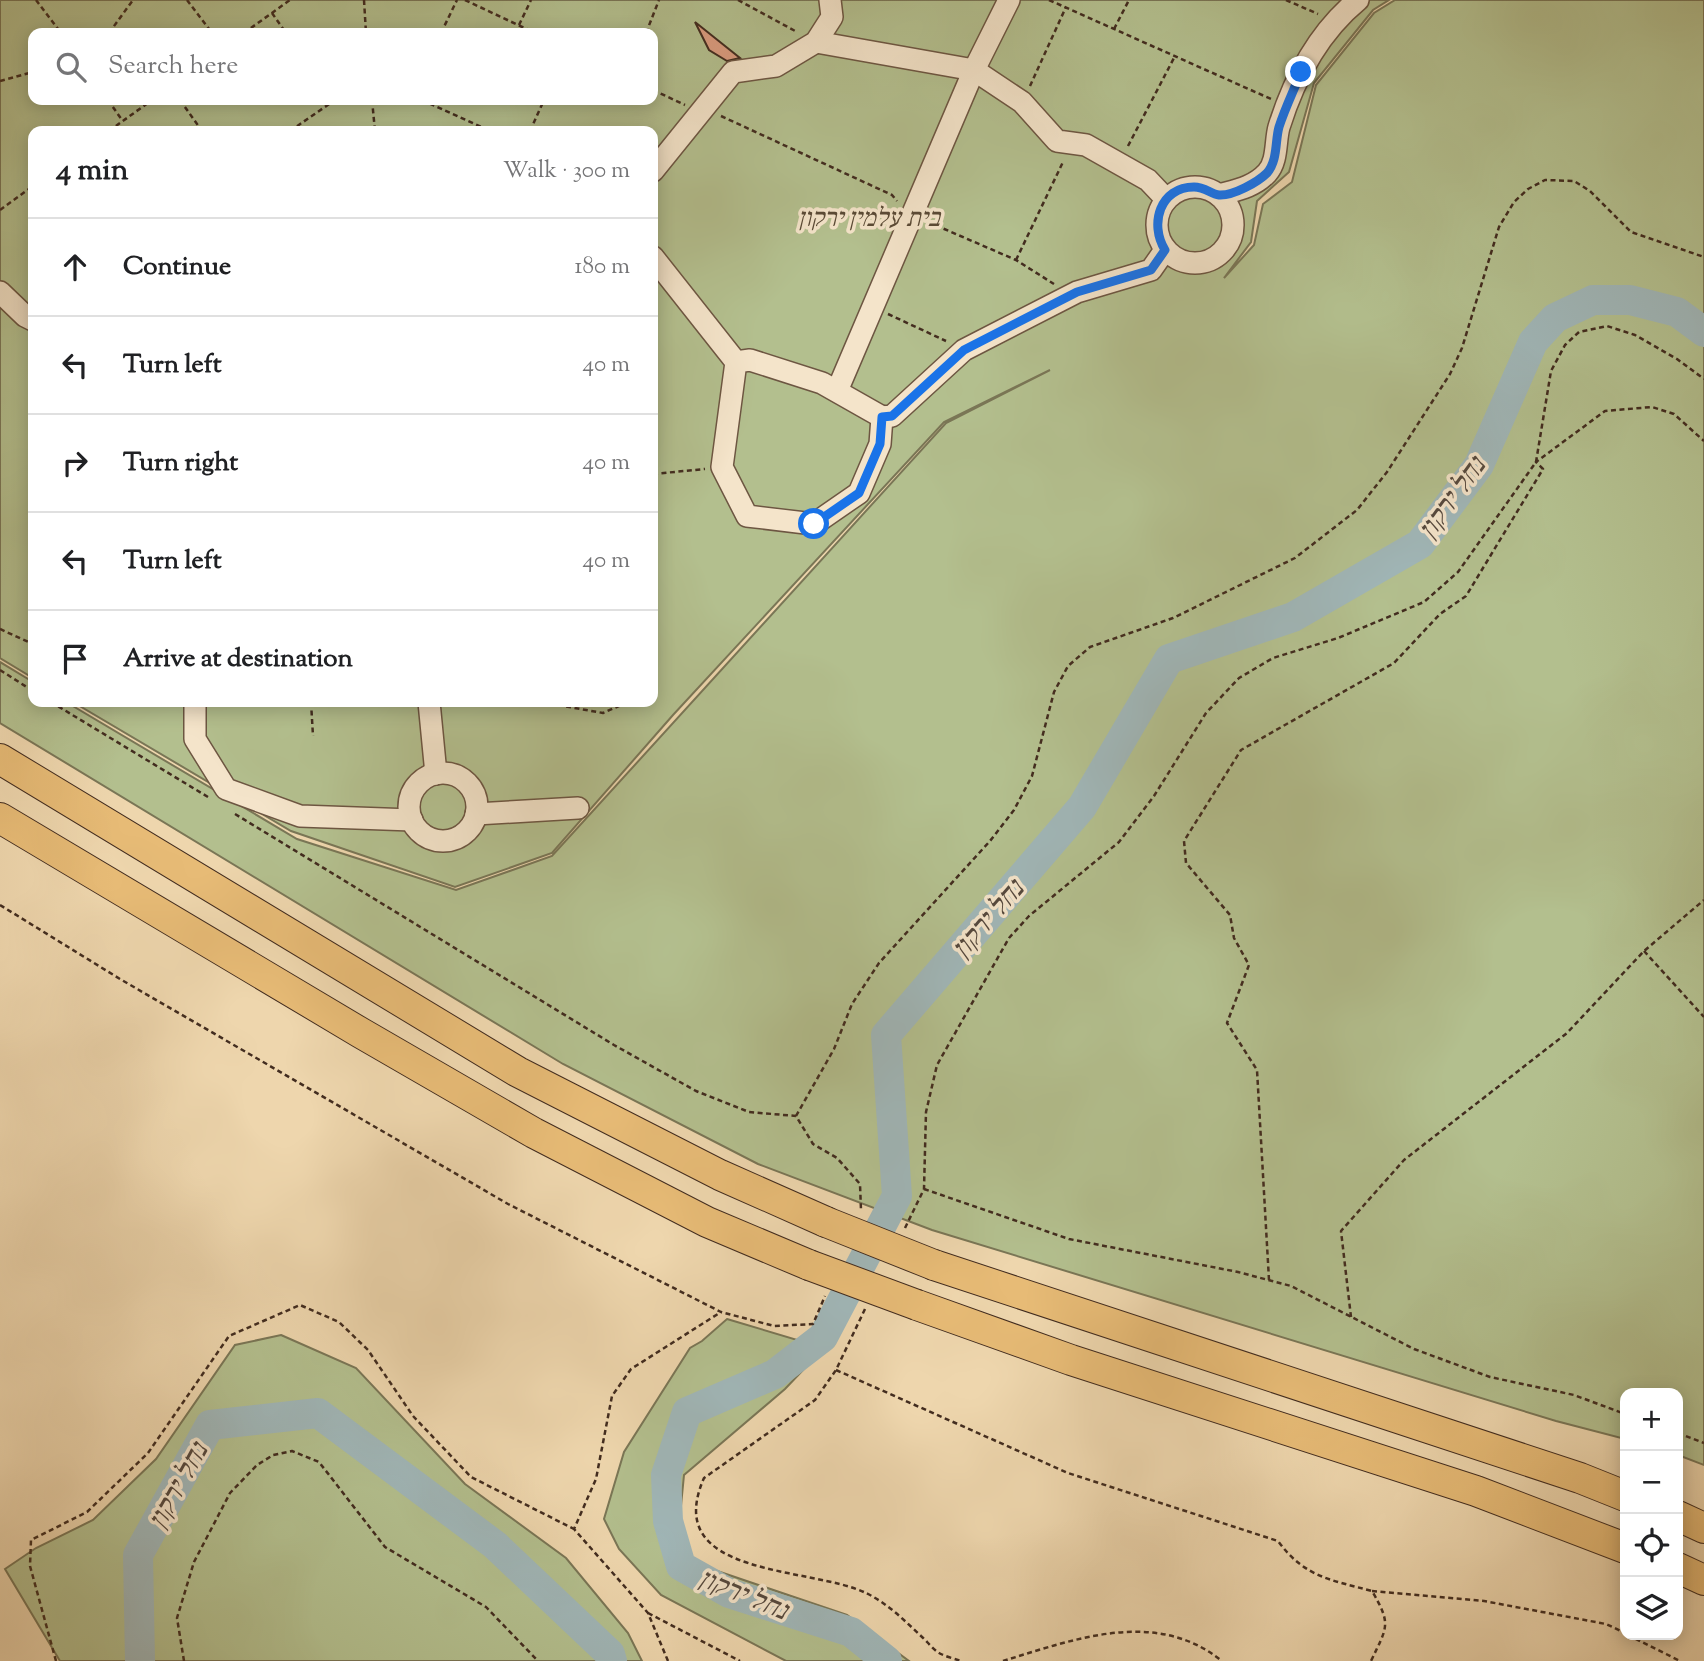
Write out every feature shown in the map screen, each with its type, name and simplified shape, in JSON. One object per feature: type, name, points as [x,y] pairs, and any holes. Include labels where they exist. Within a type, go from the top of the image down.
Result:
[{"type":"highway","points":[[0,759],[518,1072],[720,1175],[826,1222],[934,1265],[1580,1478],[1620,1494]]},
{"type":"highway","points":[[0,818],[534,1133],[707,1222],[809,1265],[1071,1360],[1476,1491],[1620,1546]]},
{"type":"highway","points":[[1683,1518],[1704,1528]]},
{"type":"highway","points":[[1683,1570],[1704,1580]]},
{"type":"lane","points":[[658,165],[733,72],[776,66],[816,42],[832,17],[830,0]]},
{"type":"lane","points":[[837,391],[914,216],[974,70],[1009,0]]},
{"type":"lane","points":[[1219,195],[1248,187],[1269,172],[1276,153],[1278,130],[1301,72],[1335,22],[1358,0]]},
{"type":"lane","points":[[816,42],[974,70],[1022,102],[1057,141],[1086,145],[1148,180],[1166,199]]},
{"type":"lane","points":[[1186,187],[1209,189],[1219,195],[1228,204],[1234,229],[1223,252],[1212,260],[1187,263],[1165,250],[1160,240],[1157,219],[1166,199],[1186,187]]},
{"type":"lane","points":[[736,362],[750,360],[822,383],[882,417],[892,416],[964,350],[1071,295],[1151,270],[1165,250]]},
{"type":"lane","points":[[658,263],[736,362],[722,467],[747,516],[814,524],[859,493],[880,444],[882,417]]},
{"type":"lane","points":[[0,292],[28,318]]},
{"type":"lane","points":[[195,707],[195,739],[226,789],[300,816],[412,820]]},
{"type":"lane","points":[[429,707],[436,774]]},
{"type":"lane","points":[[436,774],[460,778],[470,787],[477,802],[471,827],[450,840],[438,841],[427,837],[418,830],[409,809],[416,786],[425,778],[436,774]]},
{"type":"lane","points":[[476,814],[578,808]]},
{"type":"path","points":[[36,0],[57,28]]},
{"type":"path","points":[[112,28],[133,0]]},
{"type":"path","points":[[187,0],[208,28]]},
{"type":"path","points":[[251,28],[290,0]]},
{"type":"path","points":[[364,0],[366,28]]},
{"type":"path","points":[[443,28],[457,0]]},
{"type":"path","points":[[465,0],[525,28]]},
{"type":"path","points":[[519,25],[531,0]]},
{"type":"path","points":[[648,28],[659,0]]},
{"type":"path","points":[[738,0],[816,42]]},
{"type":"path","points":[[1049,0],[1287,106]]},
{"type":"path","points":[[1114,29],[1129,0]]},
{"type":"path","points":[[1286,0],[1335,22]]},
{"type":"path","points":[[1022,102],[1066,7]]},
{"type":"path","points":[[272,13],[282,28]]},
{"type":"path","points":[[1119,164],[1175,56]]},
{"type":"path","points":[[0,81],[28,73]]},
{"type":"path","points":[[658,92],[892,195],[914,216],[1016,260],[1071,295]]},
{"type":"path","points":[[112,105],[123,121]]},
{"type":"path","points":[[116,126],[145,105]]},
{"type":"path","points":[[184,105],[198,126]]},
{"type":"path","points":[[297,126],[326,105]]},
{"type":"path","points":[[372,105],[375,126]]},
{"type":"path","points":[[433,105],[479,126]]},
{"type":"path","points":[[532,126],[542,105]]},
{"type":"path","points":[[1016,260],[1072,143]]},
{"type":"path","points":[[796,1116],[834,1049],[852,1004],[879,964],[990,841],[1014,810],[1032,776],[1054,692],[1068,666],[1090,647],[1173,618],[1295,558],[1357,510],[1387,472],[1450,374],[1462,348],[1499,227],[1514,202],[1528,189],[1545,180],[1574,181],[1590,191],[1631,232],[1704,257]]},
{"type":"path","points":[[0,210],[28,190]]},
{"type":"path","points":[[873,308],[964,350]]},
{"type":"path","points":[[1536,462],[1550,371],[1564,345],[1579,332],[1606,326],[1635,335],[1677,359],[1704,379]]},
{"type":"path","points":[[1620,1412],[1574,1395],[1490,1377],[1413,1349],[1291,1286],[1069,1238],[924,1189],[926,1112],[937,1065],[1009,938],[1029,916],[1119,842],[1154,796],[1206,713],[1239,678],[1273,658],[1338,638],[1424,601],[1458,572],[1536,462],[1605,411],[1652,407],[1674,414],[1704,440]]},
{"type":"path","points":[[1269,1280],[1257,1070],[1227,1023],[1248,965],[1234,938],[1230,915],[1186,863],[1184,841],[1241,751],[1394,663],[1440,614],[1466,596],[1543,469],[1536,462]]},
{"type":"path","points":[[658,473],[722,467]]},
{"type":"path","points":[[0,629],[28,642]]},
{"type":"path","points":[[0,670],[28,688]]},
{"type":"path","points":[[59,707],[218,803]]},
{"type":"path","points":[[311,707],[313,736]]},
{"type":"path","points":[[569,707],[603,713],[617,707]]},
{"type":"path","points":[[230,810],[614,1045],[696,1091],[749,1112],[796,1116]]},
{"type":"path","points":[[1351,1317],[1341,1231],[1404,1160],[1567,1033],[1644,951],[1704,900]]},
{"type":"path","points":[[0,905],[120,979],[508,1204],[721,1312],[774,1326],[813,1324]]},
{"type":"path","points":[[1644,951],[1704,1017]]},
{"type":"path","points":[[796,1116],[813,1144],[836,1158],[860,1184]]},
{"type":"path","points":[[56,1661],[30,1566],[32,1540],[87,1512],[148,1453],[229,1336],[300,1305],[340,1322],[368,1350],[413,1416],[471,1477],[573,1529],[648,1613],[668,1661]]},
{"type":"path","points":[[573,1529],[596,1479],[612,1396],[631,1369],[721,1312]]},
{"type":"path","points":[[961,1661],[940,1654],[889,1607],[864,1592],[740,1560],[713,1548],[701,1534],[695,1515],[696,1496],[704,1478],[815,1401],[836,1370],[1069,1473],[1279,1541],[1291,1559],[1321,1577],[1372,1591],[1484,1601],[1606,1624],[1620,1631]]},
{"type":"path","points":[[1683,1435],[1704,1443]]},
{"type":"path","points":[[184,1661],[177,1618],[194,1562],[230,1493],[257,1465],[273,1455],[292,1451],[319,1462],[385,1547],[486,1607],[538,1661]]},
{"type":"path","points":[[1371,1661],[1386,1629],[1384,1612],[1372,1591]]},
{"type":"path","points":[[648,1613],[740,1661]]},
{"type":"path","points":[[1003,1661],[1063,1643],[1150,1630],[1179,1636],[1206,1648],[1222,1661]]},
{"type":"path","points":[[1639,1640],[1680,1661]]},
{"type":"green space","name":"בית עלמין ירקון","points":[[0,0],[1389,0],[1373,10],[1314,83],[1289,172],[1257,201],[1251,242],[1224,278],[1254,245],[1263,204],[1292,182],[1316,85],[1374,13],[1395,0],[1704,0],[1704,1465],[1683,1457],[1683,1388],[1620,1388],[1620,1438],[1556,1421],[932,1230],[758,1164],[563,1064],[0,723],[0,662],[28,679],[28,707],[74,707],[297,839],[456,890],[552,856],[946,423],[1050,370],[944,422],[673,715],[552,853],[455,887],[291,831],[81,707],[658,707],[658,126],[28,126],[28,675],[0,658]]},
{"type":"green space","points":[[727,1319],[824,1348],[785,1389],[684,1475],[676,1557],[847,1615],[909,1661],[786,1661],[661,1595],[619,1549],[604,1519],[624,1452],[690,1348]]},
{"type":"green space","points":[[281,1335],[356,1368],[465,1484],[566,1558],[628,1633],[642,1661],[60,1661],[5,1569],[36,1548],[93,1520],[156,1459],[235,1345]]},
{"type":"building","points":[[695,22],[740,58],[727,61],[709,50]]},
{"type":"waterway","name":"נחל ירקון","points":[[887,1661],[851,1632],[729,1593],[681,1566],[668,1521],[666,1475],[687,1412],[775,1374],[823,1337],[897,1196],[886,1035],[1082,807],[1169,659],[1293,617],[1420,544],[1479,465],[1533,342],[1555,318],[1593,300],[1630,300],[1677,312],[1704,332]]},
{"type":"waterway","name":"נחל ירקון","points":[[140,1661],[138,1555],[210,1425],[318,1413],[495,1545],[610,1654],[612,1661]]},
{"type":"route","points":[[814,524],[859,493],[880,444],[882,417],[892,416],[964,350],[1077,292],[1151,270],[1165,250],[1157,230],[1160,208],[1175,192],[1186,187],[1198,187],[1219,195],[1248,187],[1269,172],[1276,153],[1278,130],[1301,72]]}]
